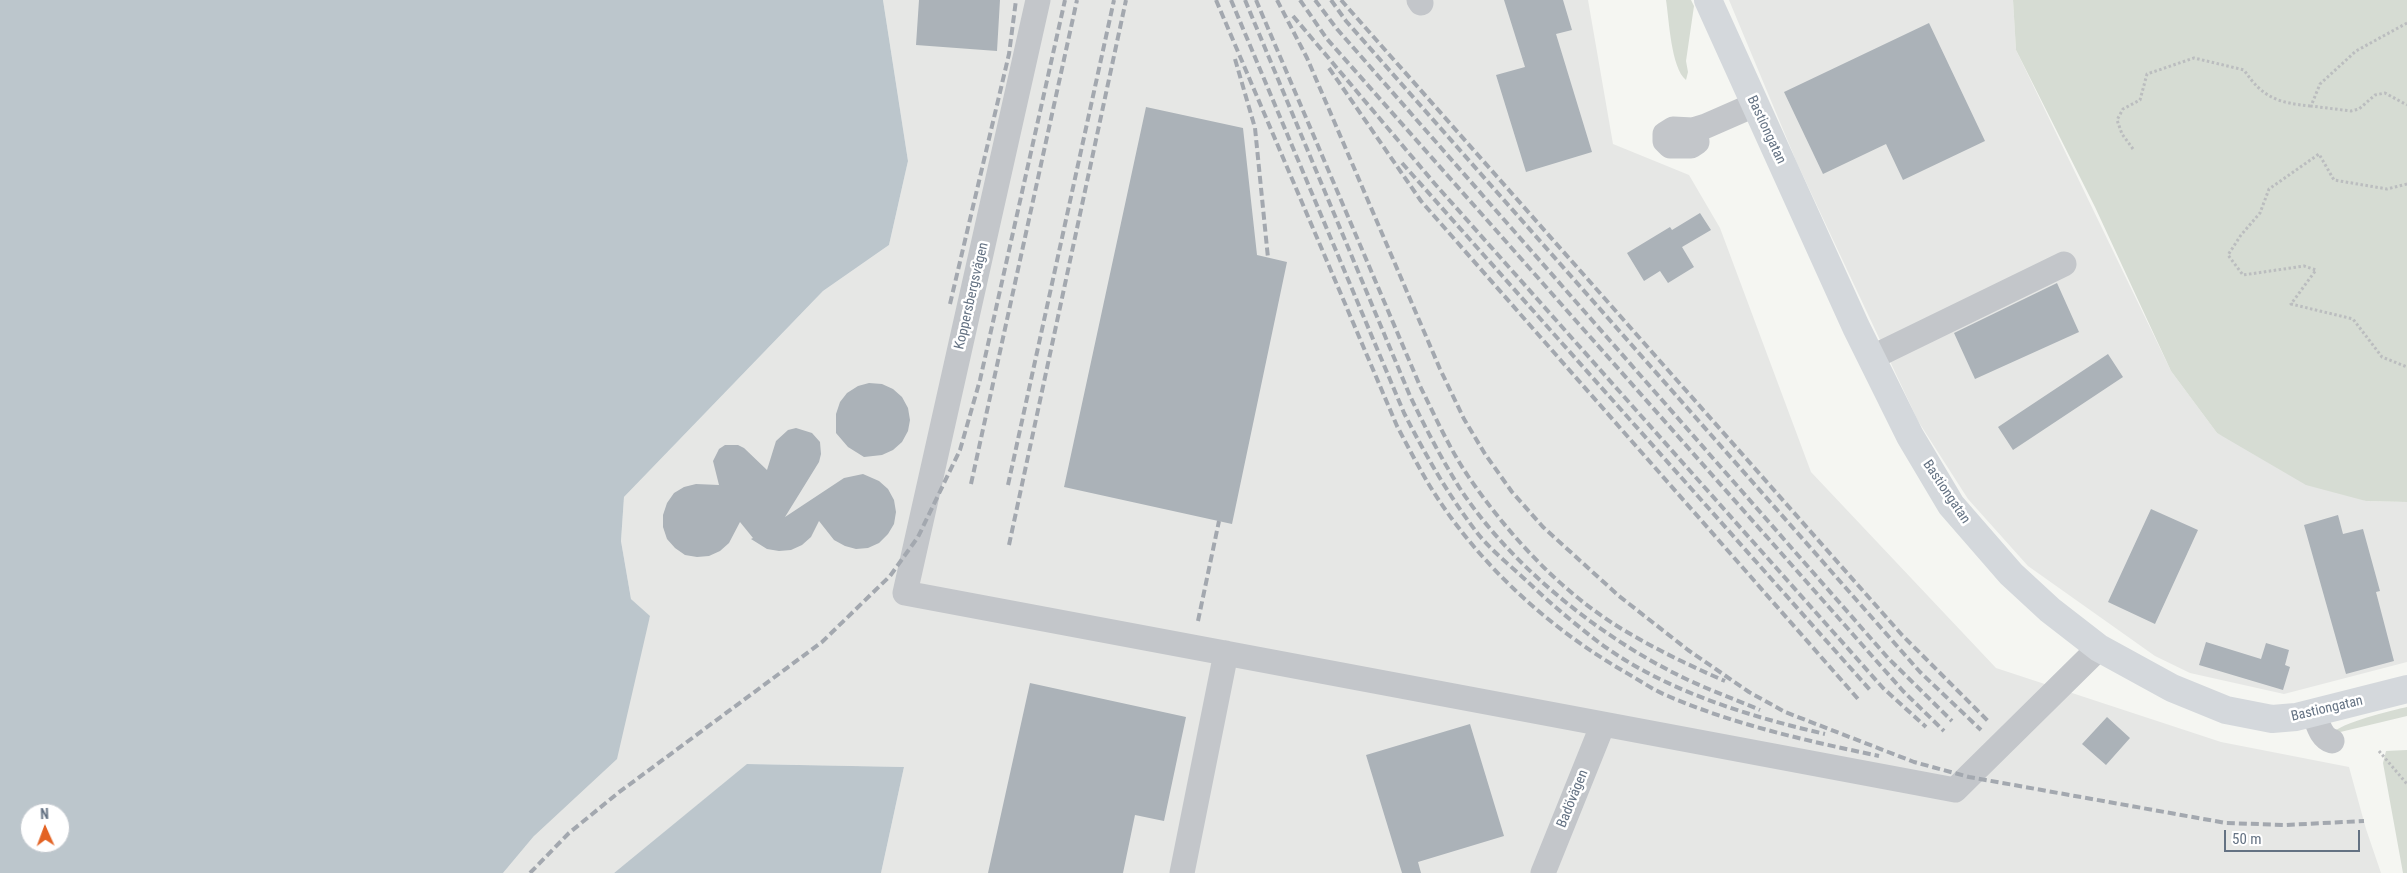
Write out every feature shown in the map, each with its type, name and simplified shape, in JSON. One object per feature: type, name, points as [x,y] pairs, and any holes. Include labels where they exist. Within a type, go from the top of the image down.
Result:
[{"type":"main road","name":"Bastiongatan","points":[[1708,0],[1754,105],[1871,358],[1910,436],[1951,505],[2011,574],[2050,610],[2099,648],[2172,688],[2226,710],[2272,719],[2314,714],[2407,689]]},
{"type":"street","name":"Koppersbergsvägen","points":[[1038,0],[904,593],[1226,653]]},
{"type":"street","points":[[1696,129],[1754,105]]},
{"type":"street","points":[[1871,358],[2064,264]]},
{"type":"street","points":[[1182,873],[1226,653],[1955,790],[2099,648]]},
{"type":"street","points":[[2314,714],[2322,734],[2332,741]]},
{"type":"street","name":"Badövägen","points":[[1543,873],[1603,724]]},
{"type":"path","points":[[2311,106],[2320,84],[2356,51],[2407,23]]},
{"type":"path","points":[[2133,149],[2122,134],[2117,120],[2123,109],[2140,100],[2147,74],[2194,58],[2244,70],[2253,83],[2269,98],[2351,111],[2359,109],[2375,95],[2385,93],[2407,105]]},
{"type":"path","points":[[2407,184],[2387,189],[2334,180],[2319,154],[2269,190],[2260,213],[2241,235],[2228,256],[2243,275],[2304,266],[2316,270],[2291,304],[2353,319],[2382,357],[2407,368]]},
{"type":"path","points":[[2379,751],[2407,784]]},
{"type":"shaded area","points":[[0,0],[883,0],[908,161],[889,245],[823,291],[624,497],[621,541],[631,599],[650,616],[617,759],[534,836],[503,873],[0,873]]},
{"type":"shaded area","points":[[883,0],[1588,0],[1613,144],[1689,175],[1720,228],[1811,472],[1996,668],[2221,742],[2349,767],[2366,829],[2381,873],[881,873],[904,767],[748,764],[614,873],[503,873],[534,836],[650,617],[631,599],[621,541],[624,497],[823,291],[889,245],[908,161]]},
{"type":"shaded area","points":[[1666,0],[1691,0],[1694,6],[1686,61],[1688,72],[1686,80],[1681,74],[1674,54]]},
{"type":"shaded area","points":[[1729,0],[2013,0],[2016,50],[2171,371],[2217,433],[2366,501],[2407,502],[2407,662],[2284,694],[2190,673],[2155,656],[2028,566],[1968,499],[1918,421],[1797,163]]},
{"type":"shaded area","points":[[2013,0],[2407,0],[2407,502],[2366,501],[2306,485],[2217,433],[2171,371],[2095,207],[2016,50]]},
{"type":"shaded area","points":[[2407,707],[2407,716],[2332,734],[2355,721]]},
{"type":"shaded area","points":[[2407,750],[2407,873],[2403,873],[2383,763],[2386,751]]},
{"type":"shaded area","points":[[747,764],[904,767],[881,873],[614,873]]},
{"type":"building","points":[[919,0],[1000,0],[997,51],[916,45]]},
{"type":"building","points":[[1504,0],[1563,0],[1572,30],[1556,34],[1592,152],[1526,172],[1496,75],[1525,67]]},
{"type":"building","points":[[1929,23],[1985,141],[1903,180],[1886,144],[1823,174],[1784,92]]},
{"type":"building","points":[[1146,107],[1243,128],[1257,255],[1287,262],[1232,524],[1064,487]]},
{"type":"building","points":[[1700,213],[1711,230],[1682,247],[1694,267],[1668,283],[1660,271],[1644,281],[1627,253],[1670,227],[1672,230]]},
{"type":"building","points":[[2057,283],[2079,332],[1975,379],[1954,333]]},
{"type":"building","points":[[2108,354],[2123,377],[2013,450],[1998,427]]},
{"type":"building","points":[[869,383],[882,384],[893,389],[902,397],[908,408],[910,420],[908,431],[902,442],[893,450],[882,455],[864,457],[848,447],[836,433],[836,414],[840,402],[847,393],[858,386]]},
{"type":"building","points":[[796,428],[812,433],[820,442],[821,454],[819,462],[785,517],[844,478],[863,474],[879,481],[888,489],[894,500],[896,512],[894,524],[879,543],[868,548],[856,549],[845,546],[834,540],[819,521],[811,537],[802,545],[791,550],[779,551],[767,549],[751,539],[753,538],[740,522],[729,543],[720,551],[709,556],[685,555],[675,548],[667,539],[663,527],[663,515],[667,503],[674,493],[684,487],[696,484],[719,485],[713,461],[719,449],[725,445],[738,445],[744,448],[767,470],[776,441],[788,430]]},
{"type":"building","points":[[2151,509],[2198,530],[2155,624],[2108,602]]},
{"type":"building","points":[[2338,515],[2343,534],[2363,529],[2380,591],[2376,592],[2394,661],[2346,674],[2304,525]]},
{"type":"building","points":[[2206,642],[2261,659],[2266,643],[2289,650],[2285,665],[2290,667],[2283,690],[2199,665]]},
{"type":"building","points":[[1030,683],[1186,717],[1164,821],[1135,815],[1123,873],[988,873]]},
{"type":"building","points":[[2107,717],[2130,738],[2106,765],[2082,744]]},
{"type":"building","points":[[1470,724],[1504,836],[1418,862],[1421,873],[1402,873],[1366,755]]},
{"type":"railway","points":[[950,304],[1009,54],[1016,0]]},
{"type":"railway","points":[[530,873],[569,833],[618,793],[822,642],[890,576],[918,537],[960,450],[980,380],[1065,0]]},
{"type":"railway","points":[[971,484],[1077,0]]},
{"type":"railway","points":[[1008,485],[1114,0]]},
{"type":"railway","points":[[1009,545],[1126,0]]},
{"type":"railway","points":[[1216,0],[1397,426],[1428,483],[1447,512],[1490,565],[1515,590],[1568,634],[1596,654],[1662,694],[1745,724],[1879,756]]},
{"type":"railway","points":[[1231,0],[1404,413],[1446,488],[1481,537],[1546,599],[1601,644],[1626,661],[1708,700],[1766,719],[1825,734]]},
{"type":"railway","points":[[1245,0],[1410,396],[1446,465],[1479,515],[1502,543],[1528,569],[1556,594],[1615,639],[1686,679],[1760,710]]},
{"type":"railway","points":[[1256,0],[1420,386],[1448,443],[1468,476],[1517,539],[1574,595],[1630,634],[1697,669],[1725,681]]},
{"type":"railway","points":[[1277,0],[1307,58],[1440,369],[1464,419],[1485,454],[1512,492],[1543,527],[1619,596],[1688,650],[1749,692],[1785,712],[1914,762],[1969,777],[2226,823],[2285,825],[2364,821]]},
{"type":"railway","points":[[1300,0],[1327,39],[1903,691],[1944,731]]},
{"type":"railway","points":[[1315,0],[1337,29],[1888,658],[1952,721]]},
{"type":"railway","points":[[1331,0],[1346,21],[1920,672],[1981,730]]},
{"type":"railway","points":[[1341,0],[1902,635],[1989,722]]},
{"type":"railway","points":[[1293,16],[1435,184],[1883,688],[1926,727]]},
{"type":"railway","points":[[1235,59],[1255,128],[1268,258]]},
{"type":"railway","points":[[1329,68],[1421,201],[1858,699]]},
{"type":"railway","points":[[1402,163],[1870,690]]},
{"type":"railway","points":[[1198,621],[1219,521]]}]
